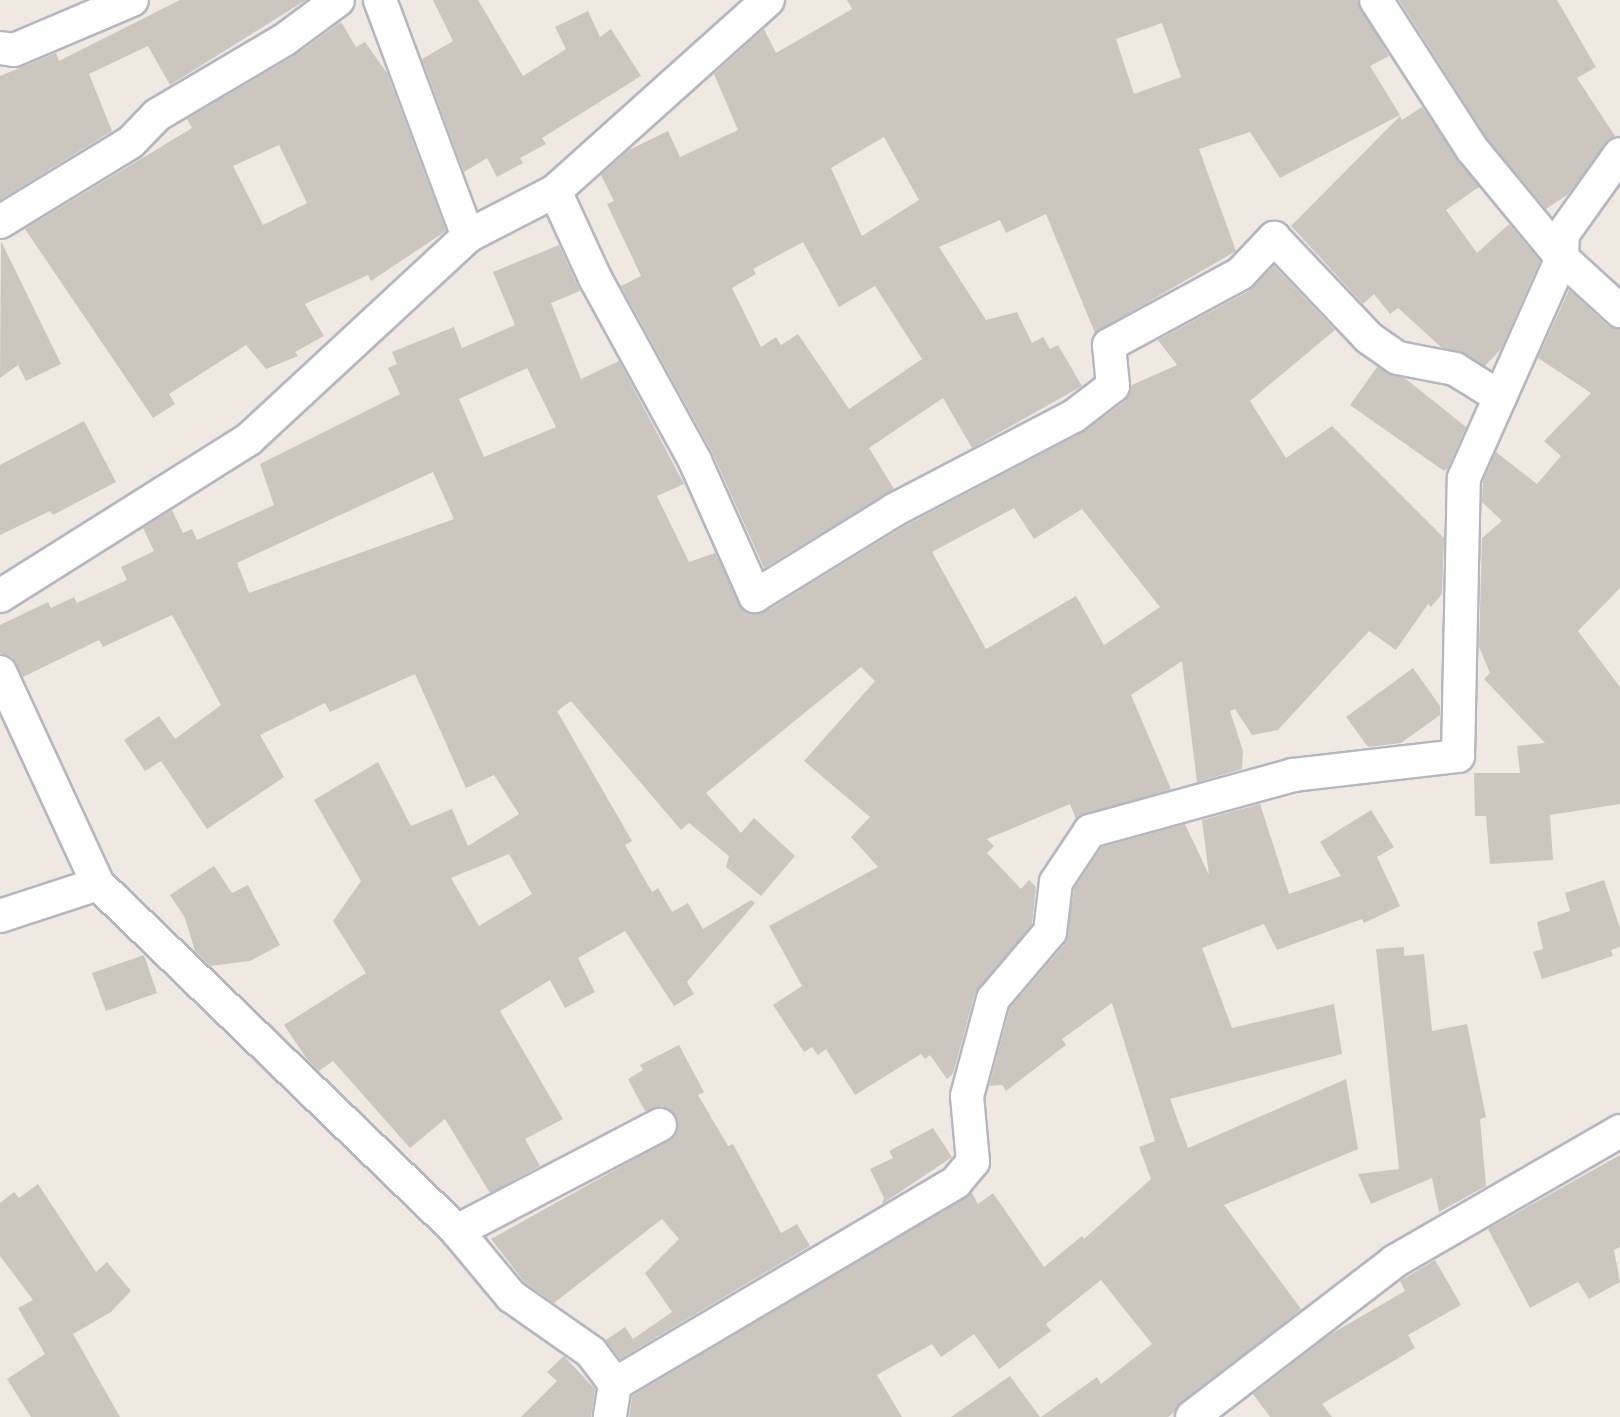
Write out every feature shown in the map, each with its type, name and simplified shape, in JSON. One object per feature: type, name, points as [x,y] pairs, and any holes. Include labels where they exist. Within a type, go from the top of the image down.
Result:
[{"type":"street","points":[[0,48],[14,50],[132,0]]},
{"type":"street","points":[[0,222],[131,142],[157,115],[284,40],[338,0]]},
{"type":"street","points":[[380,0],[468,236]]},
{"type":"street","points":[[0,596],[249,439],[468,236],[555,191],[768,0]]},
{"type":"street","points":[[1376,0],[1472,149],[1562,258],[1620,311]]},
{"type":"street","points":[[615,1384],[956,1182],[973,1162],[967,1096],[993,999],[1050,932],[1056,882],[1090,831],[1293,775],[1458,756],[1464,478],[1562,258],[1563,234],[1620,154]]},
{"type":"street","points":[[555,191],[595,278],[695,461],[755,596],[894,510],[1074,416],[1113,386],[1109,345],[1240,274],[1274,238],[1369,338],[1398,358],[1455,369],[1500,397]]},
{"type":"street","points":[[0,672],[98,884],[457,1231],[511,1296],[591,1352],[615,1384],[610,1417]]},
{"type":"street","points":[[0,916],[98,884]]},
{"type":"street","points":[[457,1231],[660,1125]]},
{"type":"street","points":[[1192,1417],[1395,1261],[1620,1131]]},
{"type":"building","points":[[180,0],[306,0],[170,85],[148,46],[89,74],[112,131],[0,200],[0,76],[56,53],[59,61]]},
{"type":"building","points":[[433,0],[478,0],[523,76],[566,49],[555,27],[588,11],[600,37],[611,29],[641,76],[542,138],[546,144],[520,158],[523,163],[497,177],[487,158],[464,172],[422,59],[453,41]]},
{"type":"building","points":[[847,0],[1357,0],[1389,56],[1370,66],[1400,115],[1280,178],[1250,132],[1199,149],[1236,251],[1095,333],[1046,214],[1006,233],[1000,220],[939,247],[986,320],[1017,312],[1032,343],[1043,337],[1050,349],[1058,345],[1082,386],[972,448],[943,398],[869,448],[894,489],[764,568],[712,452],[621,286],[641,276],[607,204],[614,201],[601,175],[629,150],[668,131],[680,157],[738,130],[714,74],[764,29],[776,53],[852,9]],"holes":[[[1162,23],[1181,77],[1134,94],[1116,39]],[[884,137],[919,200],[862,236],[831,168]],[[803,242],[839,307],[875,286],[922,359],[849,409],[798,334],[781,345],[776,337],[761,347],[732,288],[756,274],[753,269]]]},
{"type":"building","points":[[1399,0],[1557,0],[1596,67],[1577,78],[1615,136],[1567,195],[1546,209],[1487,138]]},
{"type":"building","points":[[341,22],[356,47],[365,42],[387,73],[446,231],[371,281],[368,275],[305,304],[324,336],[295,352],[298,356],[266,369],[246,345],[169,394],[175,404],[153,418],[25,229],[192,128],[187,119],[294,56]],"holes":[[[279,145],[307,203],[263,225],[233,166]]]},
{"type":"building","points":[[1422,107],[1479,187],[1446,210],[1477,253],[1509,224],[1540,261],[1501,349],[1485,366],[1441,347],[1398,308],[1390,314],[1374,294],[1363,304],[1291,226],[1400,116],[1402,120]]},
{"type":"building","points":[[1,241],[61,364],[26,381],[18,365],[0,378]]},
{"type":"building","points":[[559,245],[580,291],[551,303],[581,379],[619,361],[684,484],[657,496],[689,562],[715,553],[745,612],[765,612],[903,527],[1085,431],[1125,401],[1132,385],[1177,365],[1158,340],[1249,291],[1274,266],[1335,330],[1250,401],[1286,458],[1332,426],[1444,538],[1442,594],[1431,607],[1428,604],[1396,650],[1369,631],[1278,730],[1252,735],[1235,709],[1230,711],[1243,751],[1242,769],[1197,782],[1182,661],[1131,695],[1171,789],[1076,819],[1070,804],[987,839],[994,846],[987,853],[1021,889],[1029,880],[1036,887],[1032,924],[975,993],[953,1074],[947,1079],[930,1055],[925,1059],[921,1054],[855,1095],[826,1049],[818,1055],[812,1047],[804,1052],[773,1005],[802,986],[769,926],[878,867],[851,837],[870,817],[804,761],[875,681],[861,667],[706,793],[741,833],[754,818],[795,856],[761,896],[726,867],[729,856],[689,823],[681,830],[571,701],[557,711],[632,841],[625,845],[652,892],[658,888],[672,912],[688,903],[703,929],[751,900],[755,903],[687,982],[694,994],[674,1006],[625,931],[578,958],[595,992],[565,1008],[550,980],[500,1011],[563,1119],[525,1139],[540,1166],[490,1193],[445,1119],[410,1148],[333,1061],[319,1071],[284,1025],[366,973],[333,921],[361,881],[314,800],[378,762],[411,826],[452,809],[468,846],[519,814],[494,775],[466,788],[415,674],[330,712],[325,703],[260,735],[284,777],[207,829],[161,761],[145,771],[124,740],[159,716],[175,739],[221,705],[172,615],[103,647],[99,640],[23,677],[12,657],[0,653],[0,625],[48,602],[51,608],[74,597],[77,603],[127,580],[121,567],[154,551],[143,528],[172,510],[183,533],[192,529],[197,540],[274,505],[260,464],[400,394],[388,368],[397,364],[392,352],[454,327],[462,348],[515,325],[493,272]],"holes":[[[527,368],[556,427],[484,457],[459,399]],[[433,472],[454,519],[249,593],[237,563]],[[1014,508],[1034,539],[1082,509],[1160,607],[1104,645],[1076,596],[986,649],[932,552]],[[509,854],[532,894],[479,926],[451,878]]]},
{"type":"building","points":[[1569,290],[1607,325],[1620,329],[1620,588],[1578,631],[1620,687],[1620,804],[1550,815],[1553,860],[1490,864],[1486,816],[1475,816],[1474,773],[1520,773],[1517,746],[1545,743],[1484,679],[1490,673],[1479,647],[1482,538],[1502,521],[1482,502],[1483,482],[1496,452],[1537,484],[1561,456],[1544,441],[1591,393],[1538,358]]},
{"type":"building","points":[[1377,367],[1406,379],[1466,427],[1444,471],[1350,405]]},
{"type":"building","points":[[84,421],[116,482],[53,515],[50,511],[0,535],[0,465]]},
{"type":"building","points":[[1413,668],[1440,706],[1440,715],[1401,743],[1368,747],[1346,717]]},
{"type":"building","points":[[1260,804],[1289,894],[1341,876],[1320,842],[1371,810],[1394,847],[1377,857],[1400,906],[1364,923],[1362,919],[1277,950],[1264,924],[1202,948],[1232,1028],[1334,1004],[1342,1054],[1170,1099],[1188,1148],[1346,1079],[1358,1149],[1224,1205],[1301,1309],[1168,1417],[1041,1417],[1097,1377],[1101,1384],[1152,1344],[1101,1280],[1046,1324],[1051,1331],[999,1369],[974,1334],[941,1357],[932,1344],[877,1375],[902,1417],[629,1417],[632,1396],[972,1193],[978,1204],[993,1193],[1044,1267],[1082,1236],[1084,1239],[1151,1179],[1139,1147],[1155,1141],[1112,1003],[1062,1039],[1066,1045],[1006,1091],[1002,1085],[989,1086],[1010,1008],[1065,944],[1074,889],[1102,847],[1185,824],[1209,875],[1202,820]]},
{"type":"building","points":[[214,866],[232,893],[248,885],[280,945],[250,961],[210,966],[195,951],[185,918],[170,895]]},
{"type":"building","points":[[1604,880],[1620,928],[1620,947],[1611,950],[1613,956],[1542,979],[1533,952],[1543,949],[1537,922],[1570,911],[1565,893]]},
{"type":"building","points":[[1404,947],[1404,956],[1424,954],[1432,1031],[1467,1024],[1486,1117],[1480,1119],[1486,1186],[1439,1212],[1432,1178],[1371,1204],[1358,1174],[1399,1169],[1376,949]]},
{"type":"building","points":[[144,955],[157,993],[106,1011],[92,973]]},
{"type":"building","points":[[679,1045],[704,1092],[698,1095],[728,1146],[733,1144],[781,1233],[797,1224],[810,1246],[620,1359],[606,1340],[625,1327],[633,1339],[672,1312],[645,1273],[679,1239],[662,1219],[554,1303],[525,1283],[491,1239],[676,1136],[676,1116],[662,1106],[645,1111],[628,1079],[643,1070],[640,1065]]},
{"type":"building","points":[[933,1128],[952,1157],[882,1204],[884,1198],[870,1169],[893,1158],[889,1151]]},
{"type":"building","points":[[1620,1155],[1620,1247],[1614,1250],[1620,1282],[1589,1299],[1578,1282],[1530,1308],[1488,1229]]},
{"type":"building","points":[[38,1184],[96,1272],[107,1262],[131,1291],[111,1312],[73,1334],[120,1417],[31,1417],[7,1379],[45,1354],[18,1308],[33,1300],[0,1256],[0,1203],[14,1192],[19,1198]]},
{"type":"building","points":[[1435,1260],[1461,1305],[1408,1335],[1415,1348],[1322,1404],[1332,1417],[1270,1417],[1253,1394],[1331,1334],[1405,1291],[1400,1281]]},
{"type":"building","points":[[564,1356],[595,1389],[591,1417],[521,1417],[557,1381],[547,1372]]},
{"type":"building","points":[[1010,1376],[1040,1417],[951,1417]]}]
